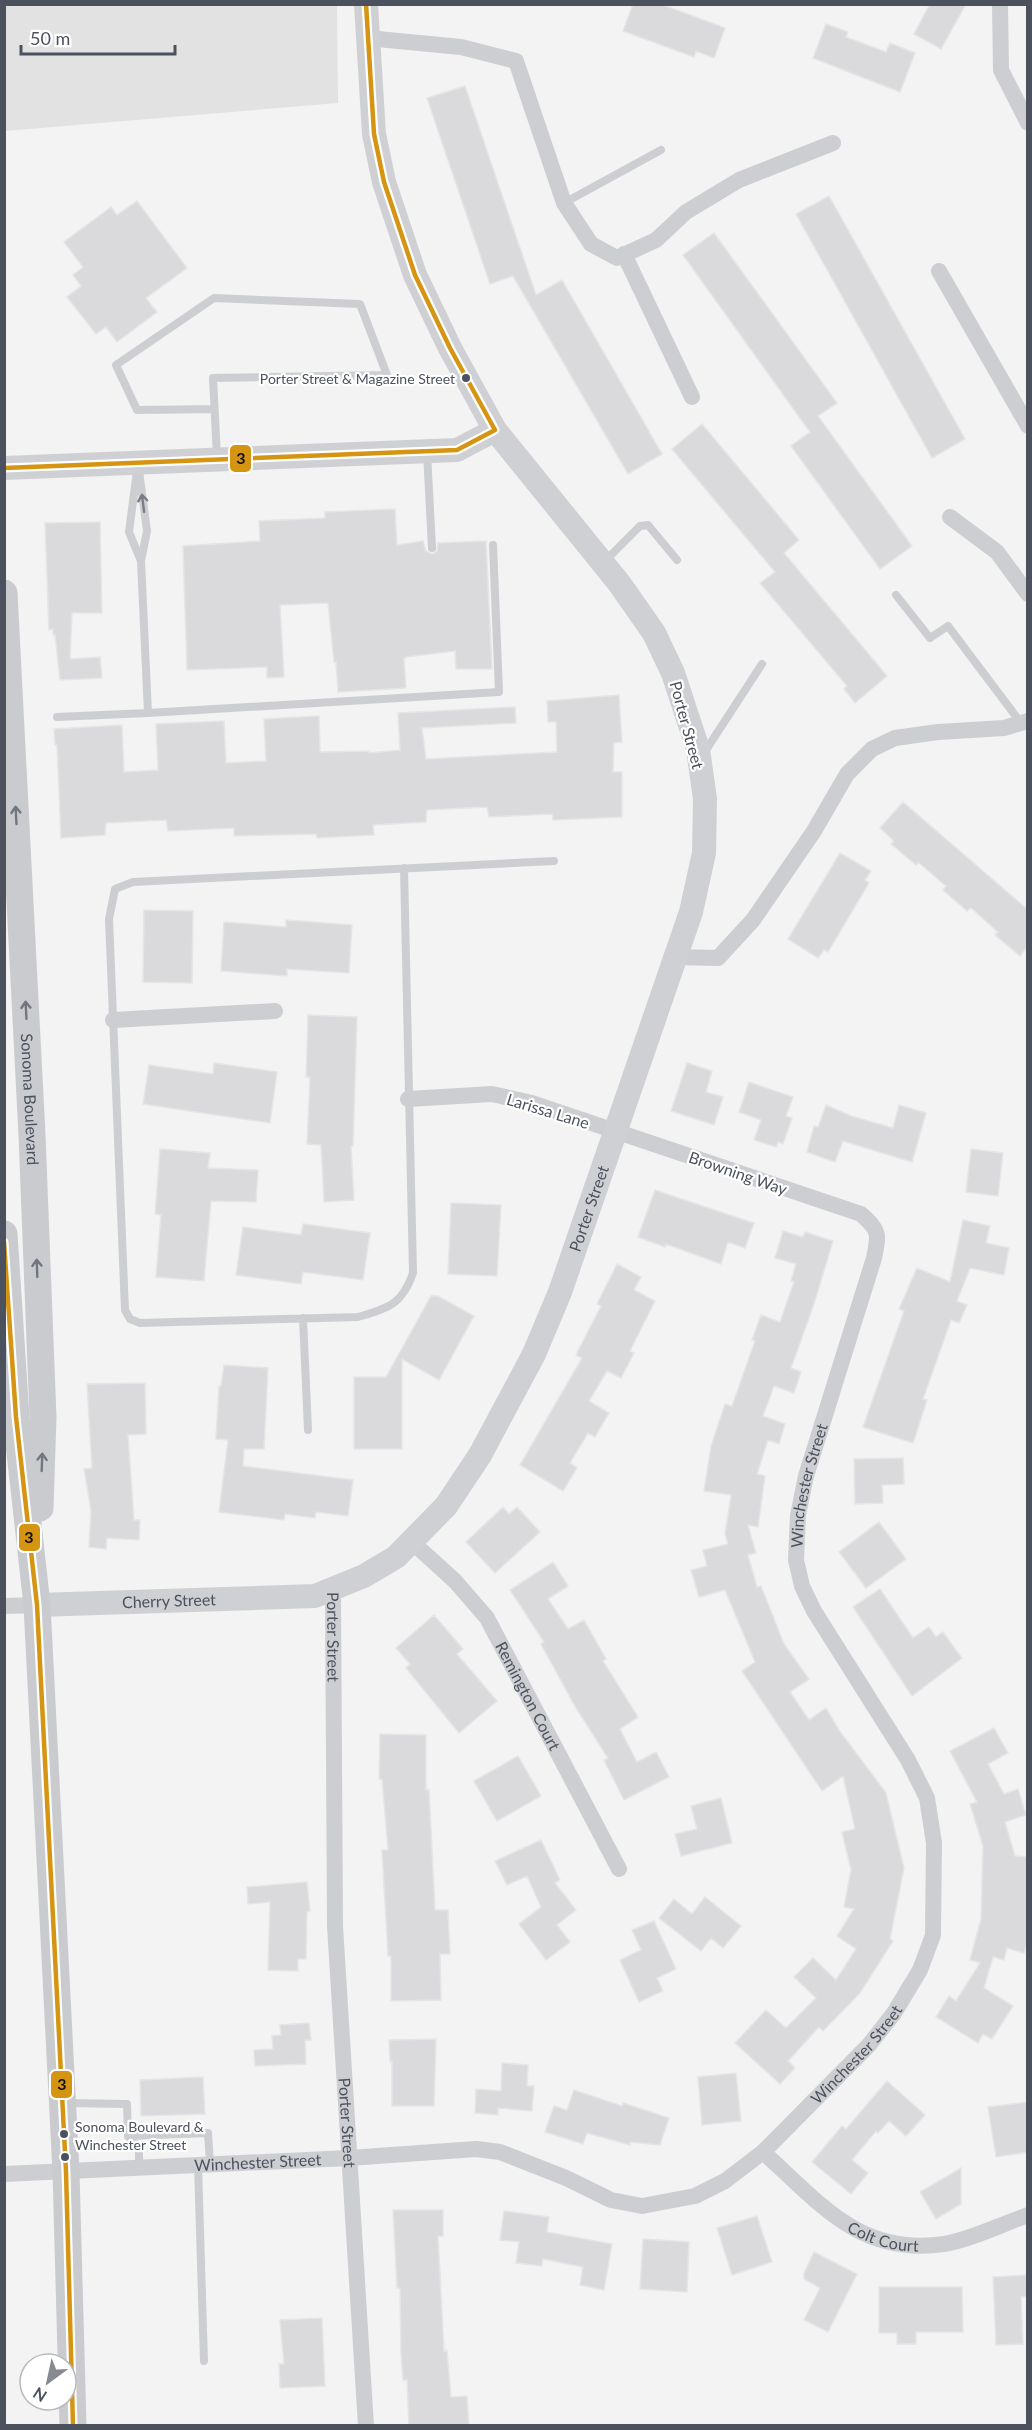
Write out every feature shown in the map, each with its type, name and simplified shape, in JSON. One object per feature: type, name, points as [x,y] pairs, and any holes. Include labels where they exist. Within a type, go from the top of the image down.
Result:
[{"type":"main road","name":"Sonoma Boulevard","points":[[4,593],[32,1135],[43,1417],[38,1605]]},
{"type":"main road","name":"Sonoma Boulevard","points":[[4,1234],[16,1417],[38,1605],[66,2172],[73,2426]]},
{"type":"street","name":"Porter Street","points":[[366,4],[374,134],[384,183],[415,275],[450,348],[495,430],[603,563],[654,633],[673,673],[698,749],[705,799],[704,853],[691,912],[560,1292],[534,1354],[480,1455],[446,1506],[396,1557],[364,1576],[333,1589],[335,1926],[366,2426]]},
{"type":"street","points":[[1000,4],[1001,70],[1028,123]]},
{"type":"street","points":[[367,38],[462,46],[516,61],[564,202],[591,244],[617,258],[656,240],[686,212],[739,180],[833,143]]},
{"type":"street","points":[[624,254],[692,397]]},
{"type":"street","points":[[939,271],[1028,426]]},
{"type":"street","points":[[4,468],[457,450],[495,430]]},
{"type":"street","points":[[950,517],[997,552],[1028,594]]},
{"type":"street","points":[[675,957],[718,958],[753,920],[814,831],[848,774],[872,748],[895,738],[938,732],[1004,728],[1024,722]]},
{"type":"street","points":[[113,1020],[275,1011]]},
{"type":"street","name":"Larissa Lane","points":[[408,1099],[492,1094],[532,1103],[616,1132]]},
{"type":"street","name":"Browning Way","points":[[616,1132],[861,1214]]},
{"type":"street","name":"Winchester Street","points":[[4,2174],[349,2158],[476,2149],[500,2152],[566,2178],[611,2200],[642,2205],[695,2196],[725,2181],[763,2152],[876,2037],[894,2013],[920,1970],[933,1935],[934,1843],[927,1798],[908,1760],[814,1611],[802,1586],[796,1560],[798,1515],[807,1476],[874,1258],[878,1238],[876,1227],[861,1214]]},
{"type":"street","name":"Remington Court","points":[[412,1542],[454,1581],[487,1618],[619,1869]]},
{"type":"street","name":"Cherry Street","points":[[4,1606],[315,1596],[333,1589]]},
{"type":"street","name":"Colt Court","points":[[763,2152],[841,2222],[881,2241],[915,2245],[946,2244],[1028,2215]]},
{"type":"lane","points":[[564,202],[661,150]]},
{"type":"lane","points":[[214,409],[137,410],[116,365],[214,298],[360,304],[387,375],[213,378],[217,460]]},
{"type":"lane","points":[[427,452],[432,548]]},
{"type":"lane","points":[[138,463],[129,532],[141,561]]},
{"type":"lane","points":[[138,463],[147,531],[141,561],[148,713]]},
{"type":"lane","points":[[603,563],[640,526],[648,525],[677,560]]},
{"type":"lane","points":[[57,717],[499,692],[493,545]]},
{"type":"lane","points":[[896,596],[930,638],[948,626],[1024,722]]},
{"type":"lane","points":[[699,761],[762,663]]},
{"type":"lane","points":[[404,868],[413,1273],[407,1291],[390,1307],[358,1317],[140,1323],[130,1319],[125,1310],[109,920],[115,889],[134,882],[404,868],[554,861]]},
{"type":"lane","points":[[303,1318],[308,1430]]},
{"type":"lane","points":[[63,2103],[127,2104],[128,2136],[139,2148],[139,2167]]},
{"type":"lane","points":[[128,2136],[208,2133],[204,2165],[204,2361]]},
{"type":"shaded area","points":[[5,4],[337,5],[338,103],[5,131]]},
{"type":"building","points":[[633,4],[661,4],[725,28],[714,58],[696,51],[694,57],[623,31]]},
{"type":"building","points":[[930,4],[966,4],[941,49],[914,34]]},
{"type":"building","points":[[826,24],[848,32],[846,37],[886,52],[890,43],[915,53],[900,92],[813,58]]},
{"type":"building","points":[[465,86],[536,295],[562,280],[662,454],[628,474],[513,276],[490,284],[427,98]]},
{"type":"building","points":[[829,196],[965,439],[932,458],[796,214]]},
{"type":"building","points":[[137,201],[187,268],[146,298],[157,312],[117,342],[106,327],[96,334],[67,297],[81,286],[73,275],[83,267],[64,242],[111,207],[117,215]]},
{"type":"building","points":[[714,233],[837,403],[818,416],[912,546],[880,569],[791,446],[810,432],[683,255]]},
{"type":"building","points":[[702,424],[799,540],[784,553],[887,676],[855,703],[844,689],[847,686],[760,583],[775,572],[672,449]]},
{"type":"building","points":[[395,509],[397,545],[423,541],[426,551],[432,554],[437,551],[438,543],[486,541],[492,669],[456,669],[455,651],[406,657],[404,659],[406,688],[338,692],[328,603],[280,605],[284,677],[267,678],[267,667],[187,670],[183,546],[260,541],[259,521],[325,518],[325,512]]},
{"type":"building","points":[[100,522],[102,613],[72,613],[70,659],[100,657],[102,678],[60,680],[55,635],[53,635],[53,629],[49,630],[45,523]]},
{"type":"building","points":[[619,695],[622,742],[614,743],[613,772],[622,772],[622,817],[553,820],[552,814],[489,817],[487,807],[427,810],[426,822],[373,825],[374,835],[317,838],[316,834],[234,836],[234,828],[168,831],[166,820],[106,823],[105,835],[61,838],[57,745],[55,745],[54,729],[122,725],[124,772],[158,770],[156,724],[224,721],[226,763],[266,761],[264,719],[319,716],[320,752],[369,751],[369,753],[400,750],[398,713],[515,707],[516,723],[422,728],[426,759],[557,752],[556,722],[548,722],[547,701]]},
{"type":"building","points":[[903,802],[1028,910],[1028,946],[1020,956],[995,935],[998,932],[971,908],[967,911],[943,890],[946,886],[918,862],[916,865],[891,844],[894,841],[880,828]]},
{"type":"building","points":[[840,853],[871,871],[865,880],[869,883],[828,952],[824,950],[818,958],[788,939]]},
{"type":"building","points":[[144,910],[193,911],[192,983],[143,982]]},
{"type":"building","points":[[286,920],[352,925],[349,973],[287,969],[287,976],[221,971],[224,922],[286,927]]},
{"type":"building","points":[[308,1015],[357,1017],[353,1146],[351,1146],[354,1200],[324,1202],[321,1145],[307,1144],[310,1077],[306,1077]]},
{"type":"building","points":[[214,1063],[277,1072],[270,1123],[143,1104],[149,1065],[213,1074]]},
{"type":"building","points":[[687,1063],[712,1071],[706,1092],[723,1097],[714,1125],[671,1111]]},
{"type":"building","points":[[749,1082],[793,1097],[786,1116],[792,1118],[783,1144],[778,1142],[776,1147],[754,1140],[761,1120],[739,1112]]},
{"type":"building","points":[[826,1105],[851,1116],[893,1128],[899,1105],[926,1113],[912,1162],[843,1141],[835,1162],[807,1152],[814,1126],[818,1127]]},
{"type":"building","points":[[160,1149],[210,1153],[208,1168],[258,1170],[256,1202],[211,1201],[204,1281],[156,1277],[161,1215],[155,1214]]},
{"type":"building","points":[[971,1149],[1003,1153],[998,1196],[966,1192]]},
{"type":"building","points":[[655,1190],[754,1223],[745,1248],[728,1242],[721,1264],[666,1244],[665,1247],[638,1237]]},
{"type":"building","points":[[451,1203],[501,1205],[497,1276],[448,1274]]},
{"type":"building","points":[[963,1220],[990,1226],[986,1243],[1009,1248],[1004,1275],[970,1268],[957,1301],[967,1305],[959,1323],[951,1320],[923,1399],[927,1400],[913,1443],[863,1427],[904,1311],[899,1309],[917,1268],[950,1282]]},
{"type":"building","points":[[303,1224],[370,1233],[363,1280],[303,1272],[301,1284],[236,1275],[243,1227],[301,1235]]},
{"type":"building","points":[[783,1231],[803,1237],[805,1232],[833,1241],[791,1368],[801,1372],[794,1393],[774,1386],[763,1416],[785,1424],[779,1444],[768,1440],[757,1474],[765,1476],[758,1527],[748,1525],[756,1553],[748,1555],[757,1587],[761,1586],[784,1644],[809,1679],[790,1692],[809,1720],[826,1708],[839,1730],[886,1793],[904,1868],[890,1939],[893,1941],[860,1993],[823,2031],[819,2027],[788,2061],[795,2068],[780,2084],[735,2043],[766,2010],[786,2028],[816,1998],[794,1977],[813,1958],[836,1980],[856,1949],[837,1936],[854,1909],[844,1907],[851,1870],[842,1832],[855,1829],[843,1776],[822,1791],[742,1671],[755,1662],[725,1590],[699,1597],[691,1570],[707,1566],[703,1550],[728,1544],[725,1534],[731,1495],[704,1491],[711,1446],[725,1404],[732,1406],[755,1341],[752,1340],[761,1315],[780,1322],[794,1282],[791,1281],[796,1264],[775,1258]]},
{"type":"building","points":[[617,1264],[641,1277],[634,1290],[655,1301],[630,1351],[634,1353],[621,1378],[607,1371],[589,1401],[609,1413],[595,1437],[588,1433],[570,1463],[577,1468],[563,1491],[520,1465],[582,1358],[576,1355],[601,1306],[597,1304]]},
{"type":"building","points":[[431,1296],[438,1296],[474,1316],[439,1380],[402,1359],[402,1449],[354,1449],[354,1377],[386,1377]]},
{"type":"building","points":[[224,1365],[268,1368],[264,1449],[244,1449],[243,1466],[353,1480],[348,1516],[316,1512],[315,1518],[285,1514],[284,1520],[219,1512],[228,1440],[216,1439],[219,1386],[221,1386]]},
{"type":"building","points":[[145,1383],[146,1434],[128,1435],[134,1520],[140,1520],[139,1540],[107,1538],[106,1549],[89,1547],[91,1511],[84,1469],[92,1468],[87,1384]]},
{"type":"building","points":[[903,1458],[904,1484],[882,1485],[883,1503],[855,1504],[854,1459]]},
{"type":"building","points":[[503,1507],[509,1514],[517,1507],[540,1532],[495,1573],[466,1542]]},
{"type":"building","points":[[879,1522],[906,1559],[866,1588],[839,1552]]},
{"type":"building","points":[[553,1562],[568,1586],[548,1599],[568,1629],[584,1620],[606,1659],[603,1661],[638,1717],[620,1729],[637,1762],[656,1752],[669,1777],[624,1800],[604,1760],[608,1758],[576,1708],[541,1644],[544,1642],[510,1590]]},
{"type":"building","points":[[880,1589],[913,1638],[929,1627],[936,1637],[943,1632],[962,1658],[912,1696],[853,1607]]},
{"type":"building","points":[[434,1615],[463,1649],[457,1654],[497,1701],[459,1733],[406,1668],[410,1664],[396,1648]]},
{"type":"building","points":[[994,1728],[1008,1753],[988,1764],[1004,1794],[1018,1789],[1026,1815],[1005,1822],[1015,1856],[1028,1857],[1028,1938],[1024,1953],[1007,1948],[1004,1960],[993,1957],[984,1988],[1013,2006],[992,2039],[983,2034],[978,2043],[936,2017],[949,1996],[956,2001],[980,1963],[970,1960],[981,1919],[983,1846],[970,1804],[977,1802],[950,1751]]},
{"type":"building","points":[[380,1734],[426,1735],[426,1790],[429,1789],[435,1910],[448,1910],[450,1954],[440,1954],[441,2000],[391,2001],[391,1956],[388,1956],[382,1850],[388,1850],[382,1779],[379,1779]]},
{"type":"building","points":[[518,1756],[541,1796],[497,1821],[474,1781]]},
{"type":"building","points":[[721,1798],[732,1843],[681,1856],[675,1834],[697,1829],[691,1806]]},
{"type":"building","points":[[541,1840],[560,1880],[555,1883],[576,1910],[557,1925],[570,1942],[546,1960],[519,1924],[541,1907],[527,1876],[507,1885],[495,1861]]},
{"type":"building","points":[[307,1882],[310,1911],[307,1912],[306,1959],[298,1959],[298,1971],[268,1970],[270,1902],[248,1904],[247,1887]]},
{"type":"building","points":[[705,1897],[741,1926],[723,1948],[711,1938],[701,1951],[659,1918],[674,1899],[692,1914]]},
{"type":"building","points":[[654,1921],[676,1969],[657,1978],[663,1991],[639,2002],[620,1960],[641,1950],[632,1930]]},
{"type":"building","points":[[309,2023],[311,2040],[305,2040],[306,2064],[255,2066],[254,2050],[273,2049],[272,2036],[281,2035],[280,2025]]},
{"type":"building","points":[[436,2039],[434,2106],[392,2106],[392,2061],[390,2062],[389,2040]]},
{"type":"building","points":[[502,2063],[528,2065],[527,2086],[534,2086],[532,2111],[498,2108],[498,2115],[475,2113],[476,2089],[501,2091]]},
{"type":"building","points":[[736,2073],[741,2121],[702,2125],[698,2077]]},
{"type":"building","points":[[203,2077],[205,2114],[141,2116],[140,2080]]},
{"type":"building","points":[[887,2081],[925,2115],[906,2136],[889,2121],[878,2133],[876,2131],[852,2160],[868,2173],[851,2194],[812,2162],[842,2126],[846,2129]]},
{"type":"building","points":[[574,2090],[669,2118],[660,2145],[630,2142],[630,2145],[587,2133],[583,2144],[545,2132],[554,2106],[567,2110]]},
{"type":"building","points":[[1028,2102],[1028,2152],[996,2157],[988,2107]]},
{"type":"building","points":[[961,2168],[961,2204],[936,2219],[920,2192]]},
{"type":"building","points":[[393,2210],[443,2210],[443,2236],[438,2236],[444,2351],[447,2350],[451,2397],[467,2396],[469,2426],[409,2426],[407,2380],[403,2380],[401,2354],[400,2288],[397,2288]]},
{"type":"building","points":[[504,2211],[549,2217],[547,2232],[612,2244],[604,2290],[580,2285],[583,2267],[543,2259],[542,2266],[516,2263],[519,2242],[500,2240]]},
{"type":"building","points":[[757,2216],[772,2262],[732,2275],[717,2228]]},
{"type":"building","points":[[643,2239],[689,2242],[687,2292],[640,2289]]},
{"type":"building","points":[[814,2252],[857,2274],[828,2332],[804,2320],[820,2288],[804,2279],[804,2273]]},
{"type":"building","points":[[1028,2275],[1028,2296],[1021,2297],[1023,2344],[996,2345],[993,2277]]},
{"type":"building","points":[[879,2287],[962,2287],[963,2332],[916,2332],[916,2344],[897,2344],[897,2333],[879,2333]]},
{"type":"building","points":[[322,2318],[325,2386],[280,2388],[279,2364],[284,2364],[280,2320]]},
{"type":"transit line","name":"3","points":[[4,468],[457,450],[495,430],[450,348],[415,275],[384,182],[374,134],[366,4]]},
{"type":"transit line","name":"3","points":[[4,1242],[16,1417],[37,1605],[66,2172],[73,2426]]},
{"type":"place","name":"Porter Street & Magazine Street","points":[[466,378]]},
{"type":"place","name":"Sonoma Boulevard & Winchester Street","points":[[64,2134]]}]
